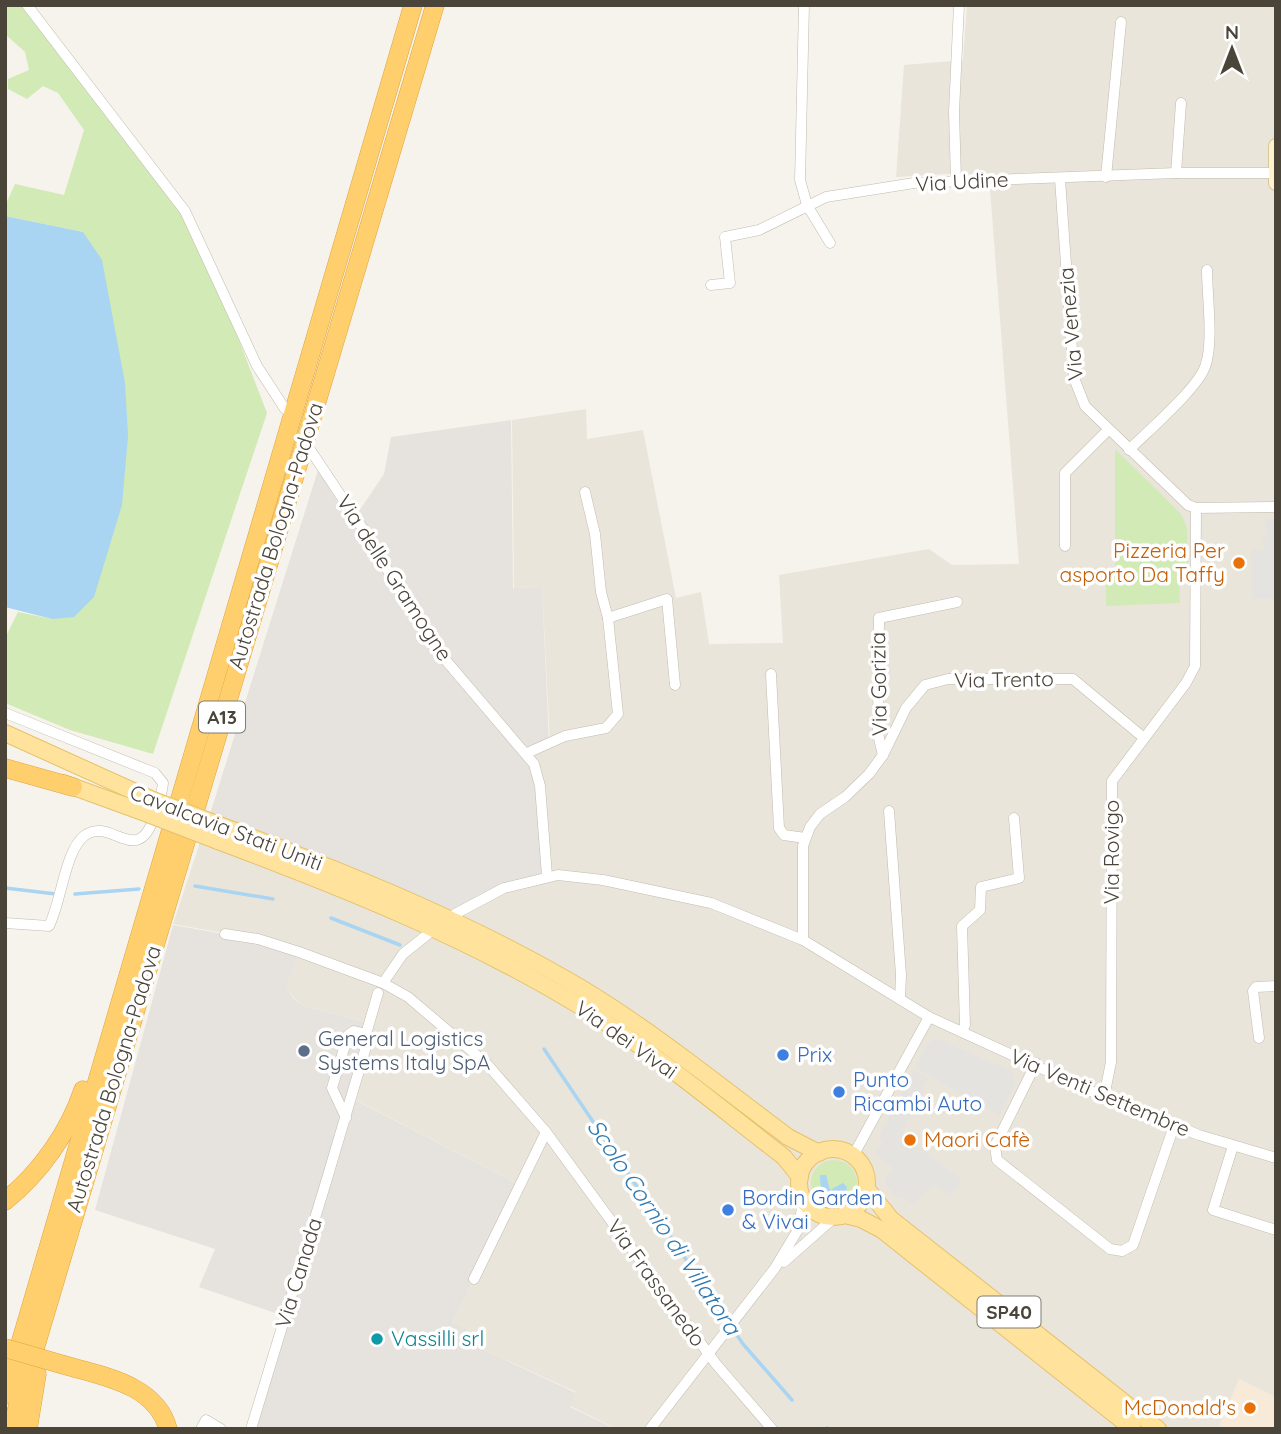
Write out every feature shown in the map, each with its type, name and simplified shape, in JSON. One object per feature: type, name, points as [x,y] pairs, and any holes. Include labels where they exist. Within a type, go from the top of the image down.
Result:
[{"type":"highway","name":"Autostrada Bologna-Padova","points":[[5,1395],[413,5]]},
{"type":"highway","name":"Autostrada Bologna-Padova","points":[[11,1429],[435,5]]},
{"type":"highway","name":"A13","points":[[5,1201],[44,1160],[80,1100],[150,856],[206,703]]},
{"type":"highway","points":[[5,768],[73,787]]},
{"type":"highway","points":[[28,1429],[58,1267]]},
{"type":"highway","points":[[5,1348],[119,1382],[142,1393],[159,1409],[168,1429]]},
{"type":"main road","name":"Cavalcavia Stati Uniti","points":[[5,733],[118,787],[150,807]]},
{"type":"main road","points":[[5,744],[68,771],[118,787]]},
{"type":"main road","name":"Cavalcavia Stati Uniti","points":[[5,761],[73,787],[150,807],[220,833],[374,902],[441,924]]},
{"type":"main road","name":"Via dei Vivai","points":[[441,924],[545,968],[615,1009],[788,1137],[818,1153]]},
{"type":"main road","name":"Via dei Vivai","points":[[441,924],[607,1023],[784,1157],[800,1177]]},
{"type":"main road","points":[[803,1200],[800,1177],[810,1159],[818,1153],[836,1150],[853,1156]]},
{"type":"main road","name":"SP40","points":[[853,1156],[864,1170],[867,1189],[891,1219],[1158,1429]]},
{"type":"main road","points":[[840,1216],[859,1205],[867,1189]]},
{"type":"main road","name":"SP40","points":[[803,1200],[815,1213],[861,1219],[882,1230],[1133,1429]]},
{"type":"street","points":[[27,5],[185,211],[257,366],[285,410]]},
{"type":"street","points":[[804,5],[800,180],[807,205],[830,243]]},
{"type":"street","points":[[956,180],[954,112],[959,5]]},
{"type":"street","points":[[1105,177],[1121,22]]},
{"type":"street","points":[[1176,173],[1181,103]]},
{"type":"street","points":[[1275,178],[1276,146]]},
{"type":"street","name":"Via Udine","points":[[711,285],[730,283],[725,237],[759,230],[794,216],[807,205],[855,192],[956,180],[1060,179],[1176,173],[1275,178]]},
{"type":"street","name":"Via Venezia","points":[[1060,179],[1076,388],[1086,406],[1108,430],[1181,501],[1196,508]]},
{"type":"street","points":[[1129,450],[1193,384],[1204,368],[1207,352],[1207,270]]},
{"type":"street","points":[[1065,546],[1065,473],[1108,430]]},
{"type":"street","name":"Via delle Gramogne","points":[[311,451],[363,529],[431,643],[527,753],[540,786],[547,876]]},
{"type":"street","points":[[527,753],[565,736],[599,730],[616,719],[619,708],[595,534],[584,492]]},
{"type":"street","points":[[1196,508],[1276,508]]},
{"type":"street","name":"Via Rovigo","points":[[1104,1097],[1111,1062],[1112,780],[1186,683],[1195,666],[1196,508]]},
{"type":"street","points":[[608,618],[667,599],[676,685]]},
{"type":"street","name":"Via Gorizia","points":[[805,838],[820,814],[858,786],[883,755],[878,734],[879,618],[957,601]]},
{"type":"street","points":[[771,674],[779,828],[784,835],[805,838],[803,940]]},
{"type":"street","name":"Via Trento","points":[[883,755],[906,708],[925,685],[948,679],[1073,679],[1144,738]]},
{"type":"street","points":[[5,713],[155,773],[163,783],[150,829],[143,839],[134,841],[93,832],[84,836],[74,850],[48,926],[5,923]]},
{"type":"street","points":[[889,811],[902,982],[900,999]]},
{"type":"street","points":[[962,1032],[965,1025],[962,926],[980,910],[981,887],[1019,878],[1014,818]]},
{"type":"street","name":"Via Venti Settembre","points":[[547,876],[566,874],[603,880],[685,895],[734,910],[803,940],[929,1017],[1174,1126],[1276,1158]]},
{"type":"street","points":[[225,934],[258,939],[299,952],[381,988],[403,954],[441,924],[491,893],[547,876]]},
{"type":"street","points":[[1259,1038],[1253,991],[1256,987],[1276,986]]},
{"type":"street","name":"Via Canada","points":[[251,1429],[346,1118],[368,1040],[366,1034],[381,988]]},
{"type":"street","name":"Via Frassanedo","points":[[381,988],[408,997],[487,1064],[546,1132],[708,1354],[772,1429]]},
{"type":"street","points":[[853,1156],[929,1017]]},
{"type":"street","points":[[346,1118],[332,1088],[348,1035],[354,1031],[366,1034]]},
{"type":"street","points":[[1036,1063],[995,1146],[996,1156],[1000,1164],[1110,1249],[1122,1251],[1133,1245],[1174,1126]]},
{"type":"street","points":[[474,1279],[546,1132]]},
{"type":"street","points":[[1233,1146],[1213,1210],[1276,1230]]},
{"type":"street","points":[[650,1429],[775,1268],[799,1228],[803,1200]]},
{"type":"street","points":[[775,1268],[840,1216]]},
{"type":"street","points":[[201,1429],[206,1420],[221,1429]]},
{"type":"shaded area","points":[[967,5],[1276,5],[1276,1429],[617,1429],[570,1406],[576,1392],[465,1341],[470,1330],[453,1322],[520,1185],[352,1098],[373,1024],[304,1006],[293,997],[287,987],[299,951],[258,939],[173,924],[200,842],[293,876],[428,935],[527,754],[550,743],[542,587],[514,588],[512,420],[586,409],[587,439],[643,430],[676,598],[701,592],[709,644],[783,643],[779,575],[929,549],[952,565],[1019,564],[989,177],[946,174],[896,177],[904,65],[963,60]]},
{"type":"shaded area","points":[[511,420],[513,588],[542,587],[549,743],[527,753],[533,764],[547,876],[533,879],[455,914],[383,880],[210,814],[318,470],[351,523],[384,474],[391,437]]},
{"type":"shaded area","points":[[1265,519],[1276,519],[1276,599],[1252,599],[1251,549],[1265,550],[1262,539],[1266,538]]},
{"type":"shaded area","points":[[173,925],[258,940],[299,952],[287,987],[293,998],[304,1006],[372,1024],[351,1098],[520,1185],[453,1322],[470,1330],[465,1341],[576,1393],[570,1407],[616,1429],[254,1429],[287,1317],[199,1287],[215,1249],[95,1210]]},
{"type":"shaded area","points":[[937,1038],[1011,1071],[1016,1083],[1000,1115],[915,1068],[927,1044]]},
{"type":"shaded area","points":[[914,1070],[928,1077],[902,1134],[962,1180],[950,1196],[933,1184],[915,1204],[894,1195],[884,1181],[893,1168],[875,1153],[883,1142],[878,1138]]},
{"type":"shaded area","points":[[1239,1379],[1276,1397],[1276,1429],[1218,1429]]},
{"type":"green space","points":[[5,5],[25,5],[185,213],[210,265],[267,413],[153,754],[70,730],[5,703],[5,638],[18,612],[52,619],[83,232],[5,216],[5,206],[15,184],[64,195],[84,130],[58,93],[43,86],[27,99],[8,89],[8,79],[29,70],[25,52],[5,34]]},
{"type":"green space","points":[[1115,449],[1181,514],[1187,527],[1188,572],[1179,573],[1180,603],[1106,606],[1106,569],[1115,569]]},
{"type":"green space","points":[[834,1160],[851,1166],[857,1183],[851,1200],[834,1206],[817,1200],[811,1183],[817,1166]]},
{"type":"water","points":[[5,216],[83,232],[102,260],[125,383],[128,436],[122,505],[94,597],[74,617],[52,619],[5,607]]},
{"type":"water","points":[[820,1175],[826,1175],[830,1190],[843,1183],[847,1187],[846,1192],[838,1199],[821,1195]]},
{"type":"waterway","name":"Scolo Cornio di Villatora","points":[[195,886],[273,899]]},
{"type":"waterway","name":"Scolo Cornio di Villatora","points":[[5,888],[56,894]]},
{"type":"waterway","name":"Scolo Cornio di Villatora","points":[[75,894],[139,889]]},
{"type":"waterway","name":"Scolo Cornio di Villatora","points":[[331,918],[400,945]]},
{"type":"waterway","name":"Scolo Cornio di Villatora","points":[[544,1049],[743,1344],[792,1400]]},
{"type":"place","name":"Pizzeria Per asporto Da Taffy","points":[[1239,563]]},
{"type":"place","name":"General Logistics Systems Italy SpA","points":[[304,1051]]},
{"type":"place","name":"Prix","points":[[783,1055]]},
{"type":"place","name":"Punto Ricambi Auto","points":[[839,1092]]},
{"type":"place","name":"Maori Cafè","points":[[910,1140]]},
{"type":"place","name":"Bordin Garden & Vivai","points":[[728,1210]]},
{"type":"place","name":"Vassilli srl","points":[[377,1339]]},
{"type":"place","name":"McDonald's","points":[[1250,1408]]}]
